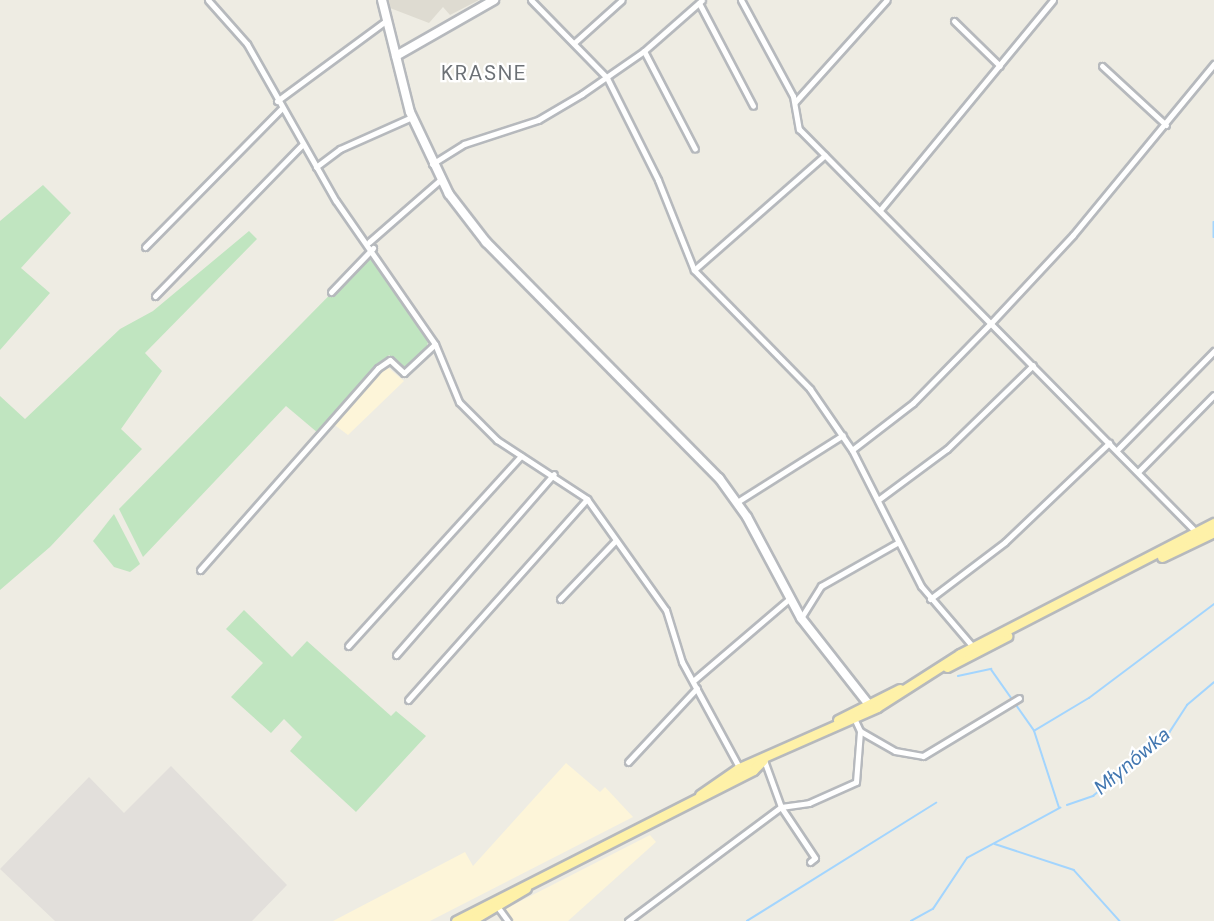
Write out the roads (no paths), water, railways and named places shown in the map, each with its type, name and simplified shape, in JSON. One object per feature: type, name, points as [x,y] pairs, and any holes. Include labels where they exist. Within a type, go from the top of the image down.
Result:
[{"type":"main road","points":[[700,795],[739,768],[764,760],[830,726],[864,704],[908,686],[937,671],[973,647],[1016,630],[1137,567],[1214,523]]},
{"type":"main road","points":[[1137,567],[1211,534]]},
{"type":"main road","points":[[937,671],[987,650],[1016,630]]},
{"type":"main road","points":[[830,726],[857,717],[908,686]]},
{"type":"main road","points":[[456,921],[700,795],[730,783],[750,772],[764,760]]},
{"type":"main road","points":[[470,921],[551,872]]},
{"type":"street","points":[[208,0],[247,44],[302,145],[369,242],[435,344],[459,402],[520,456],[554,474],[587,499],[614,542],[666,610],[693,681],[739,768],[750,772]]},
{"type":"street","points":[[382,0],[412,117],[440,180],[486,242],[571,323],[737,502],[789,599],[801,618],[841,666],[864,704]]},
{"type":"street","points":[[396,56],[494,0]]},
{"type":"street","points":[[531,0],[607,78],[658,180],[694,270],[782,355],[843,435],[878,500],[897,543],[930,599],[973,647],[987,650]]},
{"type":"street","points":[[574,43],[622,0]]},
{"type":"street","points":[[741,0],[795,102],[799,129],[1118,450],[1196,532],[1211,534]]},
{"type":"street","points":[[795,102],[887,0]]},
{"type":"street","points":[[880,210],[1053,0]]},
{"type":"street","points":[[432,164],[464,144],[538,120],[607,78],[644,51],[700,2],[753,106]]},
{"type":"street","points":[[277,101],[387,20]]},
{"type":"street","points":[[954,21],[1000,66]]},
{"type":"street","points":[[644,51],[695,149]]},
{"type":"street","points":[[852,450],[913,403],[991,323],[1166,125],[1214,64]]},
{"type":"street","points":[[1102,66],[1166,125]]},
{"type":"street","points":[[145,247],[281,109]]},
{"type":"street","points":[[316,167],[340,149],[412,117]]},
{"type":"street","points":[[155,296],[302,145]]},
{"type":"street","points":[[694,270],[825,155]]},
{"type":"street","points":[[369,242],[440,180]]},
{"type":"street","points":[[331,292],[373,248]]},
{"type":"street","points":[[200,570],[378,368],[390,360],[405,373],[435,344]]},
{"type":"street","points":[[1118,450],[1214,351]]},
{"type":"street","points":[[878,500],[947,449],[1033,365]]},
{"type":"street","points":[[1138,472],[1214,395]]},
{"type":"street","points":[[737,502],[843,435]]},
{"type":"street","points":[[930,599],[1005,542],[1109,442]]},
{"type":"street","points":[[348,646],[520,456]]},
{"type":"street","points":[[396,655],[554,474]]},
{"type":"street","points":[[408,700],[587,499]]},
{"type":"street","points":[[1189,545],[1196,532]]},
{"type":"street","points":[[560,599],[614,542]]},
{"type":"street","points":[[801,618],[821,586],[897,543]]},
{"type":"street","points":[[693,681],[789,599]]},
{"type":"street","points":[[963,662],[973,647]]},
{"type":"street","points":[[628,762],[698,688]]},
{"type":"street","points":[[860,730],[895,751],[923,756],[1019,698]]},
{"type":"street","points":[[864,704],[877,706]]},
{"type":"street","points":[[628,921],[781,807],[809,803],[856,782],[860,730],[857,717],[864,704]]},
{"type":"street","points":[[764,760],[781,807],[815,858],[810,862]]},
{"type":"street","points":[[730,783],[739,768]]},
{"type":"street","points":[[497,906],[508,921]]},
{"type":"waterway","points":[[1214,222],[1214,237]]},
{"type":"waterway","points":[[1059,808],[1034,731],[1089,698],[1214,604]]},
{"type":"waterway","points":[[958,676],[991,669],[1034,730]]},
{"type":"waterway","name":"Młynówka","points":[[1067,805],[1093,796],[1169,733],[1187,705],[1214,682]]},
{"type":"waterway","points":[[747,921],[936,803]]},
{"type":"waterway","name":"Młynówka","points":[[911,921],[933,909],[967,858],[1060,808]]},
{"type":"waterway","points":[[995,844],[1074,870],[1120,921]]},
{"type":"district","name":"KRASNE","points":[[484,73]]}]
